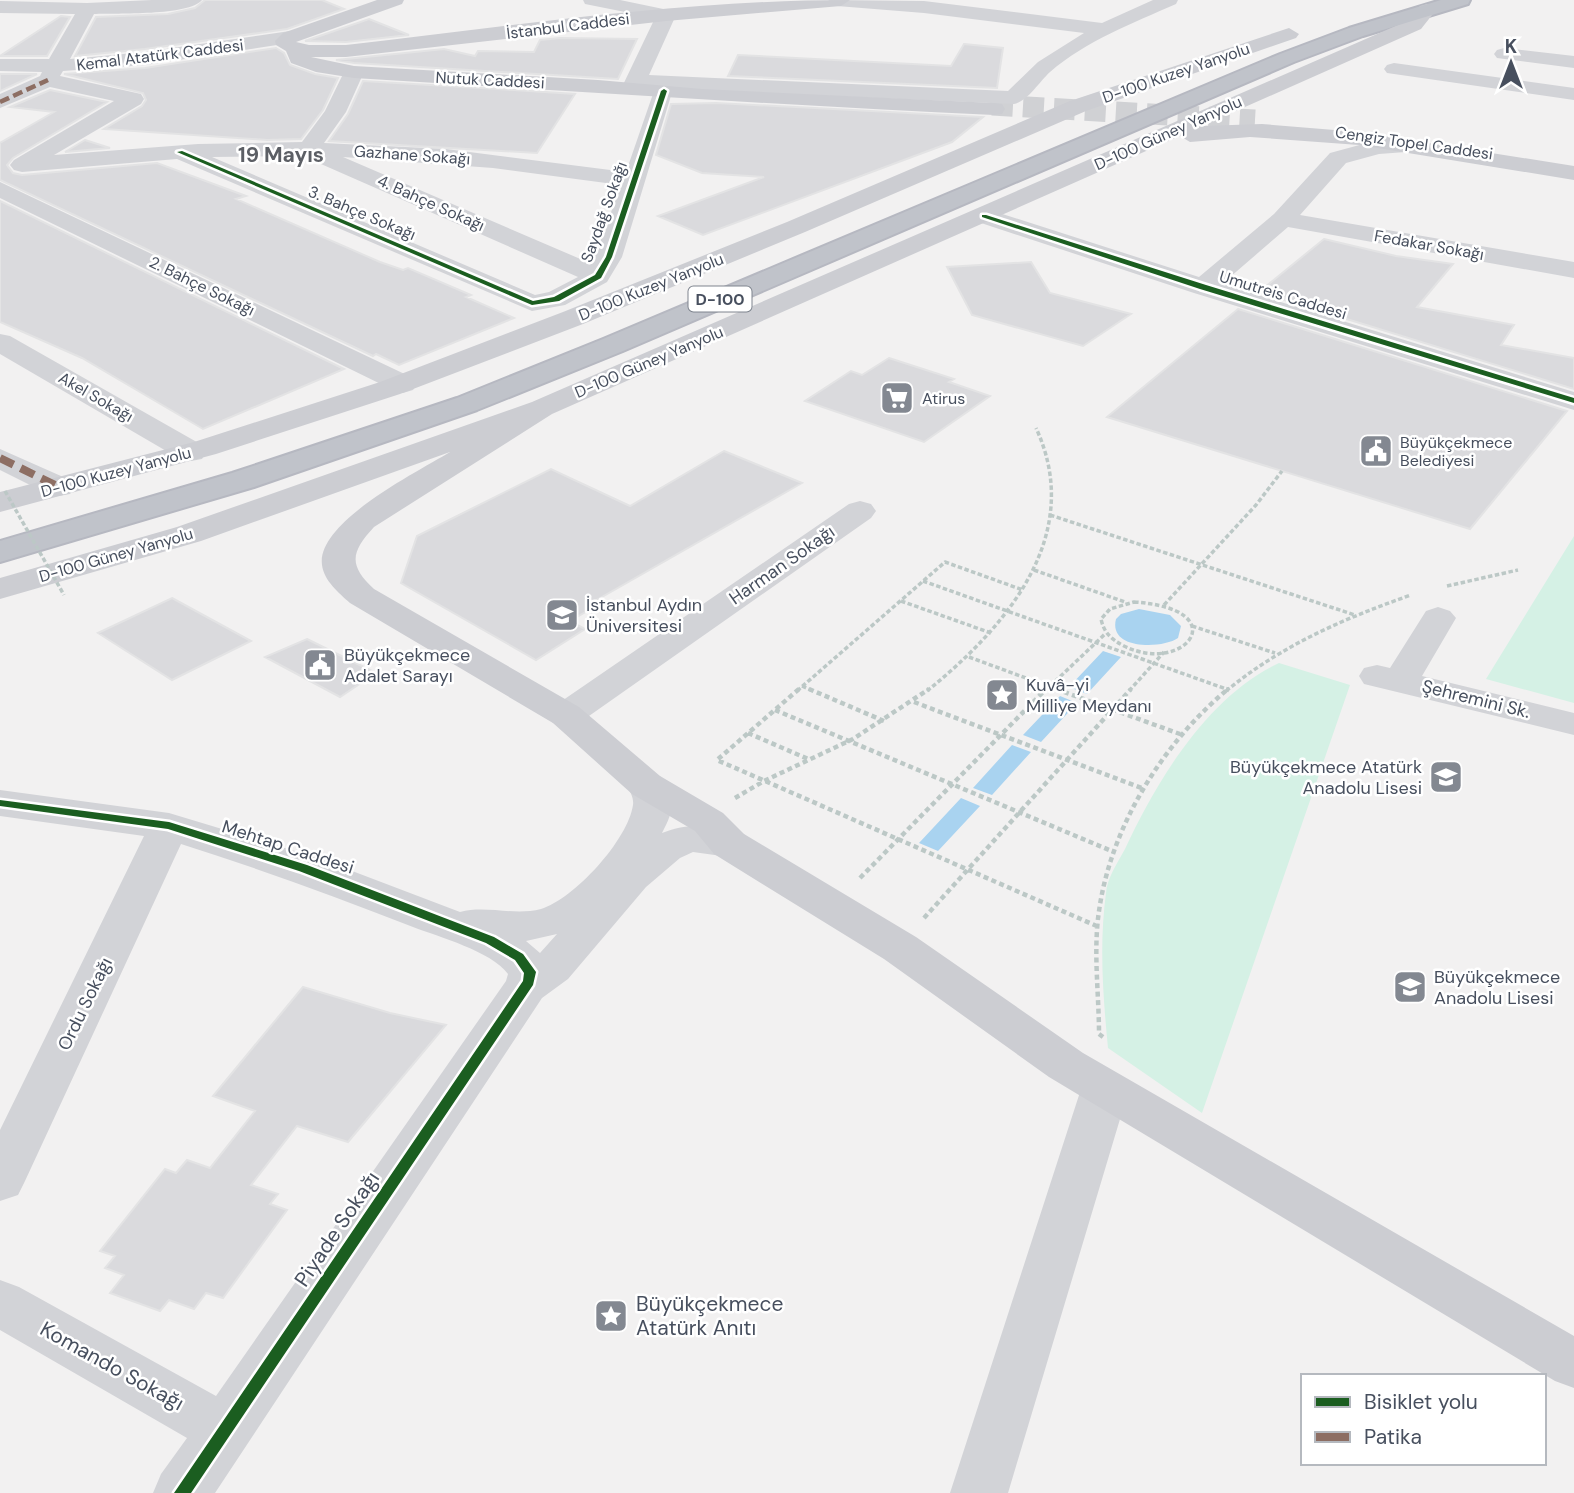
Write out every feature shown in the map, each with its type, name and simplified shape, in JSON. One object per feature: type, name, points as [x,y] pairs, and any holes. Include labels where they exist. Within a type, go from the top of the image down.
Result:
[{"type":"highway","points":[[1335,19],[1399,0]]},
{"type":"highway","name":"D-100","points":[[0,551],[243,480],[467,404],[626,340],[1287,58],[1356,32],[1461,0]]},
{"type":"highway","name":"D-100","points":[[0,527],[231,462],[427,392],[692,286],[1300,30]]},
{"type":"main road","name":"İstanbul Caddesi","points":[[292,43],[346,51],[666,15],[839,0]]},
{"type":"main road","points":[[292,43],[389,1]]},
{"type":"main road","name":"D-100 Güney Yanyolu","points":[[0,589],[189,534],[542,408],[1414,24],[1427,10]]},
{"type":"main road","name":"D-100 Kuzey Yanyolu","points":[[3,497],[59,486],[191,452],[403,384],[586,313],[967,155],[1078,106],[1300,30]]},
{"type":"main road","name":"Nutuk Caddesi","points":[[292,43],[298,59],[316,66],[354,72],[633,85],[664,91],[993,107]]},
{"type":"main road","points":[[1303,115],[1297,95],[1329,73],[1351,52]]},
{"type":"main road","points":[[967,155],[998,125],[1014,98],[1025,105],[1038,107],[1078,106]]},
{"type":"main road","points":[[1303,115],[1411,146],[1574,173]]},
{"type":"main road","points":[[1144,144],[1303,115],[1574,154]]},
{"type":"main road","name":"Cengiz Topel Caddesi","points":[[1254,123],[1413,141],[1574,164]]},
{"type":"main road","points":[[542,408],[363,520],[348,535],[338,555],[341,574],[362,596],[566,715],[646,785],[709,822],[729,824],[1066,1065],[1107,1065],[1574,1364]]},
{"type":"street","points":[[592,0],[666,15],[633,85],[1014,98],[1031,78],[1102,29],[1169,0]]},
{"type":"street","points":[[839,0],[920,3],[1102,29]]},
{"type":"street","points":[[0,7],[88,9],[188,2],[207,28],[229,47]]},
{"type":"street","points":[[52,74],[88,9]]},
{"type":"street","name":"Kemal Atatürk Caddesi","points":[[0,102],[52,74],[229,47],[292,43]]},
{"type":"street","points":[[1504,54],[1574,62]]},
{"type":"street","points":[[0,65],[52,74],[133,99],[0,180]]},
{"type":"street","points":[[1394,68],[1574,94]]},
{"type":"street","points":[[308,149],[335,111],[354,72]]},
{"type":"street","name":"Saydağ Sokağı","points":[[531,303],[556,299],[598,276],[608,257],[664,91]]},
{"type":"street","points":[[1303,115],[1338,158]]},
{"type":"street","points":[[1159,304],[1193,284],[1283,219],[1338,158],[1378,147],[1411,146]]},
{"type":"street","name":"Gazhane Sokağı","points":[[22,165],[180,152],[308,149],[545,165],[634,180]]},
{"type":"street","name":"4. Bahçe Sokağı","points":[[308,149],[598,276]]},
{"type":"street","name":"3. Bahçe Sokağı","points":[[180,152],[531,303]]},
{"type":"street","name":"2. Bahçe Sokağı","points":[[0,190],[403,384]]},
{"type":"street","name":"Umutreis Caddesi","points":[[984,215],[1193,284],[1574,401]]},
{"type":"street","name":"Fedakar Sokağı","points":[[1283,219],[1574,270]]},
{"type":"street","name":"Akel Sokağı","points":[[0,342],[191,452]]},
{"type":"street","points":[[0,458],[59,486]]},
{"type":"street","name":"Harman Sokağı","points":[[566,715],[860,511]]},
{"type":"street","name":"Şehremini Sk.","points":[[1430,600],[1389,678],[1574,724]]},
{"type":"street","name":"Mehtap Caddesi","points":[[444,920],[505,928],[536,924],[571,912],[587,900],[634,849],[648,824],[654,802],[646,785]]},
{"type":"street","name":"Mehtap Caddesi","points":[[0,803],[169,826],[303,867],[490,940],[519,957],[530,972],[525,988]]},
{"type":"street","name":"Piyade Sokağı","points":[[182,1493],[525,988],[553,967],[590,922],[640,870],[666,849],[683,840],[708,840],[729,824]]},
{"type":"street","name":"Ordu Sokağı","points":[[0,1181],[169,826]]},
{"type":"street","points":[[979,1493],[1107,1065]]},
{"type":"street","name":"Komando Sokağı","points":[[0,1303],[223,1429]]},
{"type":"path","points":[[729,824],[762,780],[850,741],[914,702],[969,657],[991,634],[1023,590],[1045,541],[1050,515],[1048,467],[1045,446],[1036,428]]},
{"type":"path","points":[[1164,606],[1256,505],[1283,471]]},
{"type":"path","points":[[3,497],[64,595]]},
{"type":"path","points":[[1050,515],[1355,615]]},
{"type":"path","points":[[1023,590],[945,562],[717,760],[1099,927]]},
{"type":"path","points":[[1034,570],[1127,603]]},
{"type":"path","points":[[1107,1065],[1099,1034],[1099,912],[1114,852],[1144,789],[1180,734],[1276,653],[1355,615],[1430,600],[1518,570]]},
{"type":"path","points":[[923,581],[1229,690]]},
{"type":"path","points":[[901,600],[991,634]]},
{"type":"path","points":[[1148,602],[1164,606],[1186,617],[1192,626],[1193,635],[1188,642],[1164,652],[1132,650],[1118,645],[1105,634],[1100,621],[1111,608],[1127,603],[1148,602]]},
{"type":"path","points":[[1192,626],[1276,653]]},
{"type":"path","points":[[852,886],[1049,686],[1105,634]]},
{"type":"path","points":[[916,927],[1164,652]]},
{"type":"path","points":[[969,657],[1180,734]]},
{"type":"path","points":[[802,686],[884,721]]},
{"type":"path","points":[[914,702],[1144,789]]},
{"type":"path","points":[[775,710],[1114,852]]},
{"type":"path","points":[[748,733],[808,759]]},
{"type":"green space","points":[[1574,536],[1574,703],[1486,679]]},
{"type":"green space","points":[[1279,663],[1350,685],[1202,1113],[1108,1048],[1102,951],[1107,887],[1113,870],[1153,795],[1187,742],[1229,696]]},
{"type":"water","points":[[1139,609],[1170,615],[1181,626],[1178,638],[1149,645],[1128,642],[1120,637],[1116,629],[1116,619],[1121,614]]},
{"type":"water","points":[[1103,651],[1121,657],[1087,694],[1069,687]]},
{"type":"water","points":[[1060,696],[1077,703],[1041,742],[1023,735]]},
{"type":"water","points":[[1012,745],[1031,752],[992,795],[973,788]]},
{"type":"water","points":[[961,798],[980,806],[938,851],[919,843]]},
{"type":"building","points":[[205,0],[322,0],[344,9],[287,29],[75,56],[96,17],[168,14],[195,8]]},
{"type":"building","points":[[61,16],[70,17],[47,56],[0,56]]},
{"type":"building","points":[[369,19],[409,35],[346,42],[305,41]]},
{"type":"building","points":[[637,39],[618,79],[336,60],[444,49],[475,56],[478,51],[534,52],[540,40]]},
{"type":"building","points":[[964,44],[1003,48],[997,88],[728,76],[738,55],[951,66]]},
{"type":"building","points":[[276,48],[284,53],[290,65],[315,74],[338,78],[323,110],[301,139],[267,140],[104,129],[142,106],[146,100],[143,93],[64,74],[145,68]]},
{"type":"building","points":[[0,74],[37,74],[0,91]]},
{"type":"building","points":[[363,81],[575,94],[537,153],[329,141],[348,114]]},
{"type":"building","points":[[50,90],[107,102],[13,158],[7,165],[13,173],[22,175],[157,163],[246,196],[236,199],[380,262],[403,270],[408,268],[471,295],[466,297],[514,318],[399,365],[376,354],[373,356],[0,180],[0,143],[54,112],[10,107]]},
{"type":"building","points":[[716,103],[983,117],[952,142],[703,235],[658,216],[764,177],[702,173],[656,155],[671,104]]},
{"type":"building","points":[[85,140],[110,148],[65,152]]},
{"type":"building","points":[[0,201],[344,369],[203,429],[82,358],[0,322]]},
{"type":"building","points":[[1324,239],[1396,256],[1453,264],[1417,307],[1514,325],[1501,345],[1574,358],[1574,389],[1259,292]]},
{"type":"building","points":[[1031,262],[1050,293],[1131,314],[1083,346],[972,315],[947,267]]},
{"type":"building","name":"Büyükçekmece Belediyesi","points":[[1238,309],[1567,411],[1470,529],[1107,417]]},
{"type":"building","name":"Atirus","points":[[889,358],[954,379],[949,382],[990,396],[924,442],[805,401],[851,371],[862,375]]},
{"type":"building","name":"İstanbul Aydın Üniversitesi","points":[[724,451],[802,483],[595,601],[601,603],[570,621],[585,629],[536,660],[401,583],[417,536],[551,469],[630,506]]},
{"type":"building","points":[[172,598],[251,641],[172,680],[98,633]]},
{"type":"building","name":"Büyükçekmece Adalet Sarayı","points":[[307,639],[376,673],[340,697],[265,657]]},
{"type":"building","points":[[303,987],[390,1013],[446,1025],[348,1142],[297,1126],[251,1185],[278,1194],[270,1204],[287,1210],[223,1298],[206,1293],[194,1309],[169,1300],[160,1311],[110,1293],[124,1275],[105,1268],[115,1256],[100,1251],[165,1169],[176,1173],[187,1160],[210,1168],[255,1111],[213,1096]]},
{"type":"tunnel","points":[[992,105],[1255,120]]},
{"type":"marked path","points":[[0,102],[48,80]]},
{"type":"marked path","points":[[0,458],[59,487]]},
{"type":"cycle path","points":[[180,152],[532,303],[556,299],[598,276],[609,257],[664,91]]},
{"type":"cycle path","points":[[984,216],[1203,287],[1574,401]]},
{"type":"cycle path","points":[[0,803],[169,826],[303,868],[490,940],[519,957],[530,972],[529,982],[182,1493]]},
{"type":"place","name":"Atirus","points":[[897,398]]},
{"type":"place","name":"Büyükçekmece Belediyesi","points":[[1376,451]]},
{"type":"place","name":"İstanbul Aydın Üniversitesi","points":[[562,615]]},
{"type":"place","name":"Büyükçekmece Adalet Sarayı","points":[[320,665]]},
{"type":"place","name":"Kuvâ-yi Milliye Meydanı","points":[[1002,695]]},
{"type":"place","name":"Büyükçekmece Atatürk Anadolu Lisesi","points":[[1446,777]]},
{"type":"place","name":"Büyükçekmece Anadolu Lisesi","points":[[1410,987]]},
{"type":"place","name":"Büyükçekmece Atatürk Anıtı","points":[[611,1316]]},
{"type":"district","name":"19 Mayıs","points":[[281,155]]}]
